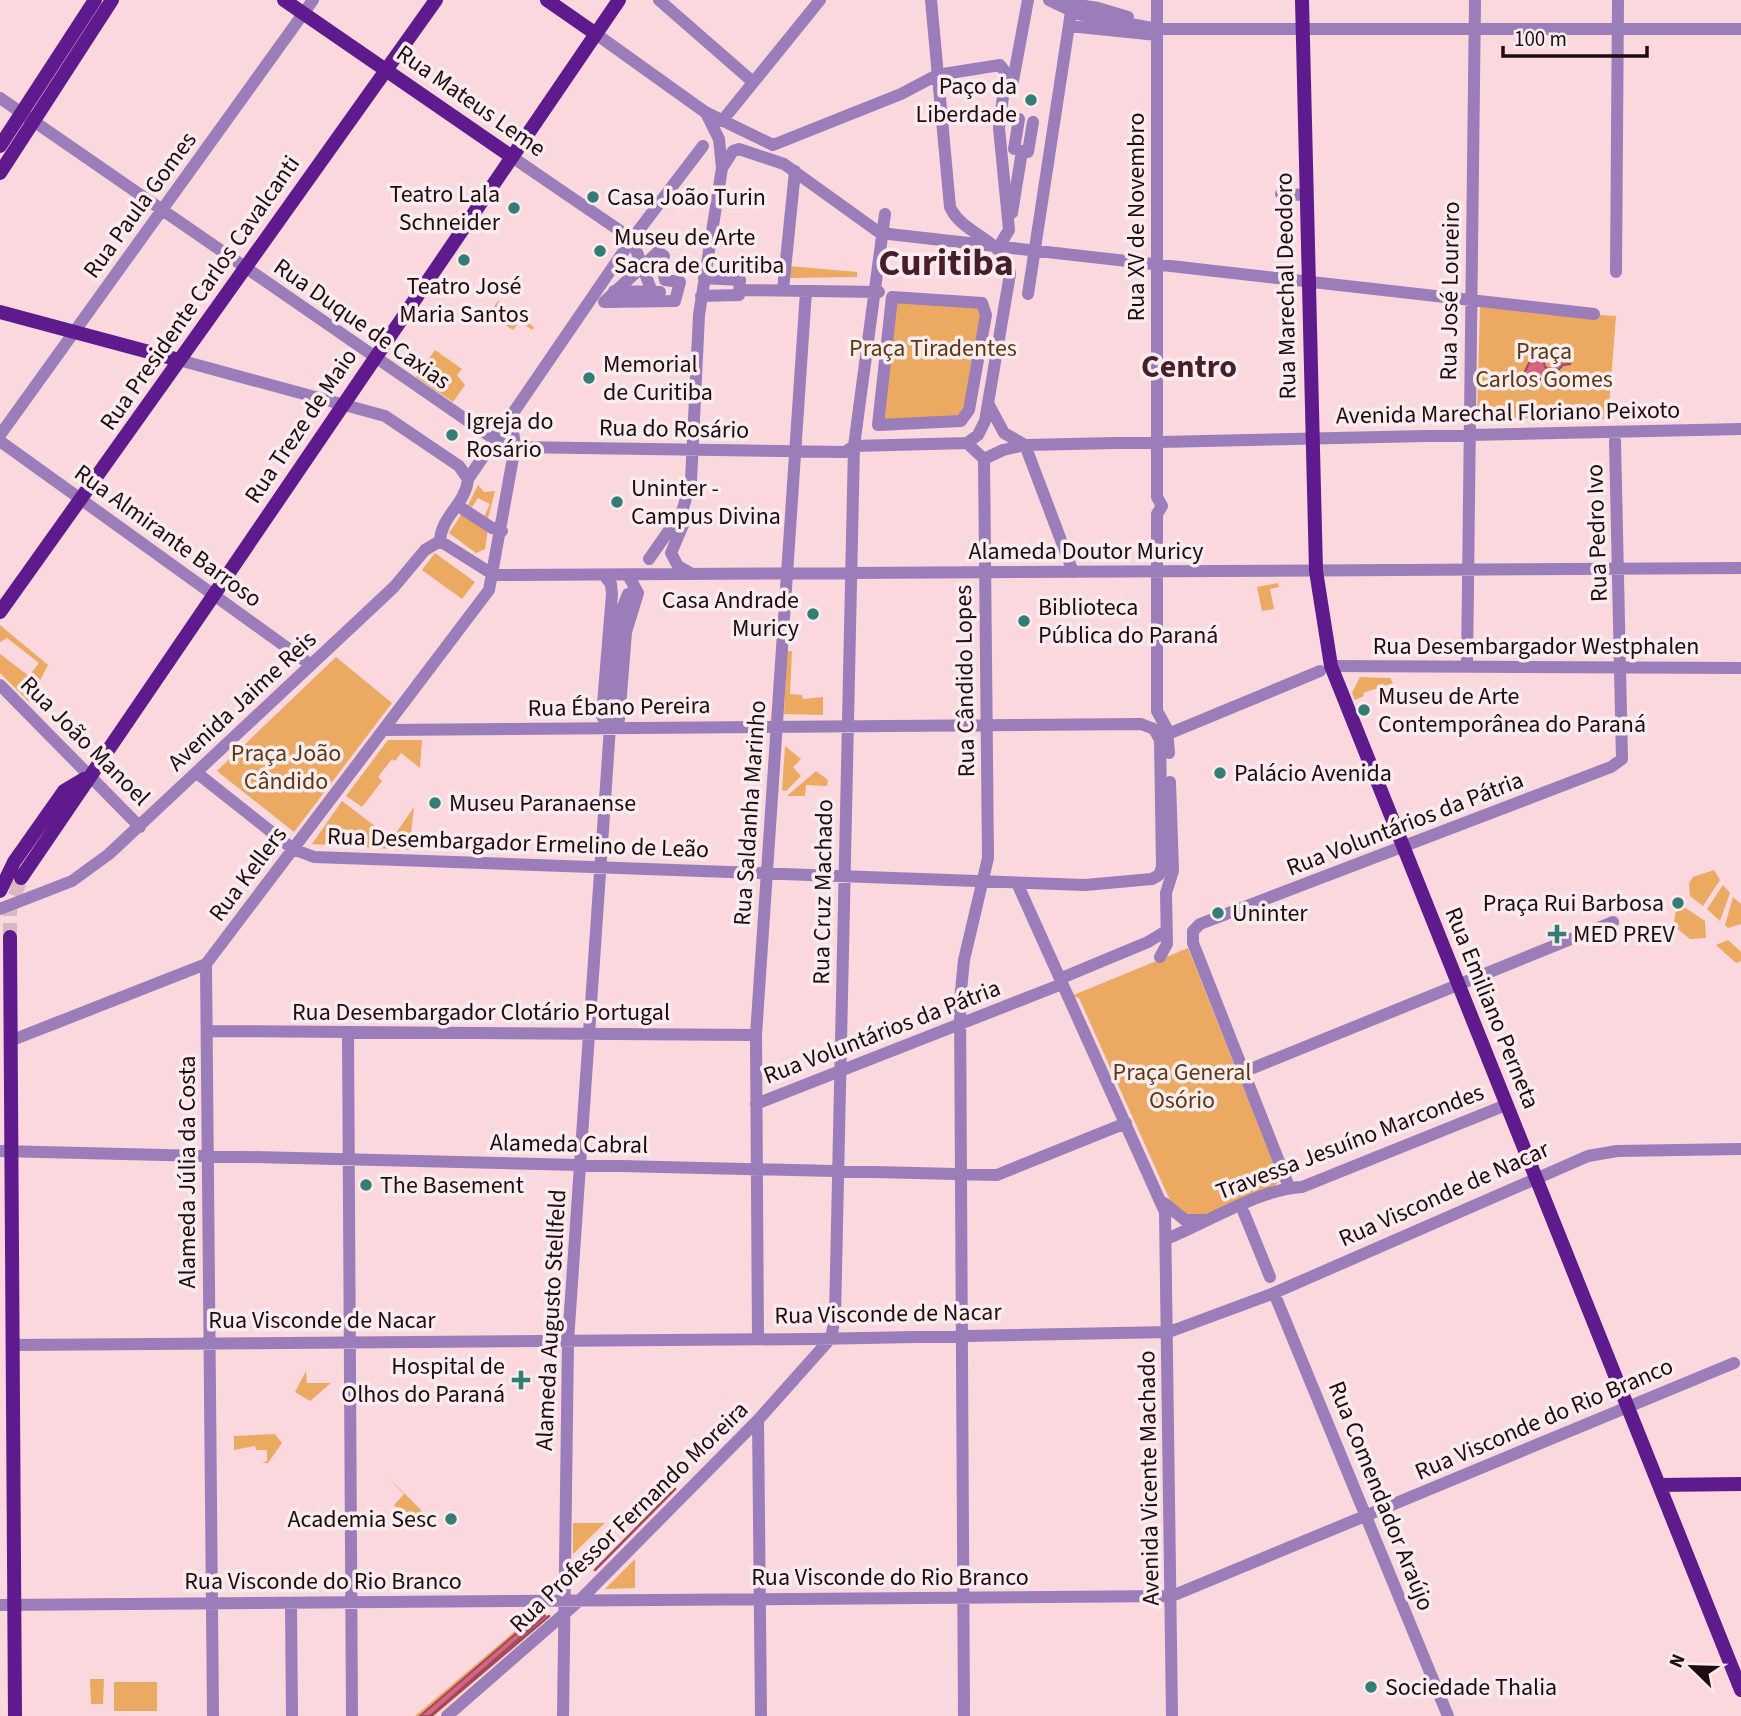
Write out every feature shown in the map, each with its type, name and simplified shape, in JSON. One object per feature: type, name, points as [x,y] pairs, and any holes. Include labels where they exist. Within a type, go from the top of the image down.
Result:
[{"type":"main road","points":[[86,26],[95,0]]},
{"type":"main road","points":[[0,173],[28,117],[86,26],[112,0]]},
{"type":"main road","name":"Rua Mateus Leme","points":[[284,0],[512,157]]},
{"type":"main road","name":"Rua Presidente Carlos Cavalcanti","points":[[0,612],[436,0]]},
{"type":"main road","points":[[547,0],[596,34]]},
{"type":"main road","name":"Rua Treze de Maio","points":[[21,878],[619,0]]},
{"type":"main road","name":"Rua Marechal Deodoro","points":[[1302,0],[1316,571]]},
{"type":"main road","points":[[0,146],[28,117]]},
{"type":"main road","points":[[0,312],[179,360]]},
{"type":"main road","name":"Rua Emiliano Perneta","points":[[1316,571],[1326,669],[1404,848],[1741,1690]]},
{"type":"main road","points":[[0,891],[14,862],[64,791],[89,776]]},
{"type":"main road","points":[[10,937],[10,1041],[5,1151],[7,1605],[15,1716]]},
{"type":"main road","points":[[1659,1485],[1741,1484]]},
{"type":"street","name":"Rua Paula Gomes","points":[[0,435],[313,0]]},
{"type":"street","points":[[659,0],[749,79]]},
{"type":"street","points":[[722,121],[749,79],[820,0]]},
{"type":"street","points":[[853,446],[967,443],[980,432],[988,402],[1010,274],[1009,266],[998,248],[965,226],[950,207],[931,0]]},
{"type":"street","points":[[1009,230],[999,138],[1008,118],[1028,0]]},
{"type":"street","points":[[1050,0],[1071,12],[1154,30]]},
{"type":"street","points":[[1050,0],[1098,8],[1154,30]]},
{"type":"street","name":"Rua XV de Novembro","points":[[1157,0],[1154,30],[1163,190],[1157,265],[1157,497],[1162,506],[1157,514],[1157,711],[1168,734],[1173,871],[1166,893],[1166,946],[1160,957]]},
{"type":"street","name":"Rua José Loureiro","points":[[1467,667],[1475,0]]},
{"type":"street","points":[[1616,272],[1618,0]]},
{"type":"street","points":[[1028,294],[1071,12]]},
{"type":"street","points":[[1069,26],[1154,30],[1741,29]]},
{"type":"street","points":[[596,34],[705,112],[768,145],[782,144],[877,110],[937,75],[992,64],[1003,67],[1006,77],[1008,118],[1014,149],[1028,152],[1033,121]]},
{"type":"street","name":"Rua Duque de Caxias","points":[[0,98],[494,440]]},
{"type":"street","points":[[705,112],[716,129],[722,168]]},
{"type":"street","points":[[1008,118],[1052,125]]},
{"type":"street","points":[[782,144],[789,167],[783,290]]},
{"type":"street","name":"Avenida Jaime Reis","points":[[0,909],[72,881],[139,827],[394,587],[425,550],[440,541],[441,528],[466,490],[468,479],[632,239],[695,165],[703,146]]},
{"type":"street","points":[[649,559],[686,503],[692,450],[701,296],[722,168],[727,157],[739,149],[789,167],[880,233],[1594,314]]},
{"type":"street","points":[[998,248],[1009,230],[1022,151]]},
{"type":"street","name":"Rua Mateus Leme","points":[[512,157],[632,239]]},
{"type":"street","points":[[1281,194],[1307,195]]},
{"type":"street","name":"Rua Cruz Machado","points":[[831,1338],[835,1317],[853,446],[877,292],[880,233],[885,214]]},
{"type":"street","points":[[596,291],[656,292],[632,239]]},
{"type":"street","points":[[658,252],[664,257],[661,258],[665,280],[680,282],[675,301],[604,302],[658,252]]},
{"type":"street","points":[[701,296],[739,295],[740,280],[704,278]]},
{"type":"street","points":[[739,290],[877,292]]},
{"type":"street","name":"Rua Saldanha Marinho","points":[[758,1339],[756,1035],[806,290]]},
{"type":"street","points":[[892,297],[982,303],[986,315],[967,417],[961,421],[878,425],[892,297]]},
{"type":"street","points":[[179,360],[390,419],[459,466],[468,479]]},
{"type":"street","points":[[988,402],[1004,433],[1024,445],[1073,572]]},
{"type":"street","name":"Rua Kellers","points":[[206,964],[485,597],[494,575],[515,447],[511,415]]},
{"type":"street","name":"Avenida Marechal Floriano Peixoto","points":[[984,459],[1003,450],[1024,445],[1741,429]]},
{"type":"street","name":"Rua do Rosário","points":[[494,440],[515,447],[795,452],[845,452],[853,446]]},
{"type":"street","name":"Rua Almirante Barroso","points":[[0,441],[311,665]]},
{"type":"street","name":"Rua Pedro Ivo","points":[[1615,441],[1624,750]]},
{"type":"street","points":[[967,443],[984,459]]},
{"type":"street","points":[[692,450],[699,460],[696,493],[671,553],[678,566],[697,575]]},
{"type":"street","name":"Rua Cândido Lopes","points":[[964,1716],[960,1024],[964,960],[988,858],[984,459]]},
{"type":"street","points":[[457,505],[492,528],[502,531]]},
{"type":"street","points":[[440,541],[494,575]]},
{"type":"street","name":"Alameda Doutor Muricy","points":[[494,575],[1741,568]]},
{"type":"street","points":[[604,575],[611,584],[612,594],[602,716],[610,728],[619,719],[626,632],[638,593],[628,575]]},
{"type":"street","name":"Alameda Augusto Stellfeld","points":[[563,1716],[568,1341],[617,626],[628,594]]},
{"type":"street","name":"Rua Desembargador Westphalen","points":[[1326,669],[1741,668]]},
{"type":"street","points":[[1168,734],[1326,669]]},
{"type":"street","name":"Rua João Manoel","points":[[0,685],[139,827]]},
{"type":"street","name":"Rua Ébano Pereira","points":[[384,730],[1134,723],[1148,726],[1158,734],[1160,740],[1163,860],[1159,875]]},
{"type":"street","name":"Rua Voluntários da Pátria","points":[[1289,1187],[1193,943],[1193,930],[1200,924],[1611,767],[1622,759],[1624,750]]},
{"type":"street","name":"Rua Desembargador Ermelino de Leão","points":[[197,773],[293,849],[314,857],[1104,885],[1143,881],[1159,875]]},
{"type":"street","points":[[1017,883],[1164,1203],[1166,1239]]},
{"type":"street","points":[[1253,1068],[1613,922]]},
{"type":"street","name":"Rua Voluntários da Pátria","points":[[756,1104],[960,1024],[1148,942],[1166,931]]},
{"type":"street","points":[[10,1041],[206,964]]},
{"type":"street","name":"Alameda Júlia da Costa","points":[[206,964],[213,1716]]},
{"type":"street","name":"Rua Desembargador Clotário Portugal","points":[[207,1031],[756,1035]]},
{"type":"street","points":[[348,1032],[352,1716]]},
{"type":"street","name":"Travessa Jesuíno Marcondes","points":[[1166,1239],[1289,1187],[1302,1187],[1506,1105]]},
{"type":"street","name":"Alameda Cabral","points":[[5,1151],[997,1175],[1126,1123]]},
{"type":"street","name":"Rua Visconde de Nacar","points":[[6,1345],[758,1339],[1169,1332],[1274,1293],[1537,1181],[1588,1156],[1606,1152],[1741,1149]]},
{"type":"street","name":"Travessa Jesuíno Marcondes","points":[[1164,1203],[1185,1220],[1209,1219]]},
{"type":"street","points":[[1244,1213],[1270,1277]]},
{"type":"street","name":"Avenida Vicente Machado","points":[[1166,1239],[1172,1716]]},
{"type":"street","name":"Rua Comendador Araújo","points":[[1274,1293],[1448,1716]]},
{"type":"street","name":"Rua Professor Fernando Moreira","points":[[447,1716],[580,1600],[758,1420],[831,1338]]},
{"type":"street","name":"Rua Visconde do Rio Branco","points":[[7,1605],[1172,1596],[1734,1363]]},
{"type":"street","points":[[758,1420],[761,1716]]},
{"type":"street","points":[[291,1603],[292,1716]]},
{"type":"green space","points":[[788,266],[857,272],[857,277],[787,278]]},
{"type":"green space","name":"Praça Tiradentes","points":[[892,297],[982,303],[967,417],[879,425]]},
{"type":"green space","points":[[498,301],[534,327],[532,330],[520,321],[513,330],[489,314]]},
{"type":"green space","name":"Praça Carlos Gomes","points":[[1480,307],[1616,316],[1608,419],[1477,418]]},
{"type":"green space","points":[[435,350],[462,369],[457,375],[465,385],[453,402],[416,377]]},
{"type":"green space","points":[[478,485],[484,492],[495,491],[488,518],[484,517],[490,504],[478,498],[472,507],[468,505]]},
{"type":"green space","points":[[463,512],[488,529],[485,549],[476,553],[449,533]]},
{"type":"green space","points":[[435,553],[475,582],[462,599],[422,570]]},
{"type":"green space","points":[[1278,583],[1279,587],[1270,589],[1274,609],[1262,611],[1257,587]]},
{"type":"green space","points":[[0,625],[48,665],[29,702],[0,673],[0,654],[29,676],[39,663],[7,638],[0,642]]},
{"type":"green space","points":[[787,651],[792,651],[790,694],[802,695],[803,699],[823,697],[823,715],[784,714]]},
{"type":"green space","name":"Praça João Cândido","points":[[336,657],[392,703],[294,832],[217,771]]},
{"type":"green space","points":[[1360,677],[1390,678],[1393,683],[1363,693],[1364,696],[1355,700],[1352,693]]},
{"type":"green space","points":[[388,740],[422,740],[420,768],[401,753],[395,761],[392,759],[378,777],[382,781],[362,807],[346,796]]},
{"type":"green space","points":[[785,746],[801,759],[793,767],[801,776],[786,791],[782,790]]},
{"type":"green space","points":[[816,771],[828,780],[827,786],[806,785],[805,796],[787,796]]},
{"type":"green space","points":[[342,801],[392,839],[414,807],[409,850],[312,844]]},
{"type":"green space","points":[[1714,870],[1720,880],[1703,906],[1690,896],[1689,883],[1693,877]]},
{"type":"green space","points":[[1723,885],[1730,893],[1720,921],[1707,909]]},
{"type":"green space","points":[[1733,897],[1741,904],[1741,924],[1728,928],[1725,925]]},
{"type":"green space","points":[[1684,907],[1705,921],[1706,938],[1690,939],[1674,926],[1675,913]]},
{"type":"green space","points":[[1728,940],[1741,952],[1741,961],[1736,963],[1716,945]]},
{"type":"green space","name":"Praça General Osório","points":[[1188,948],[1280,1180],[1274,1187],[1195,1219],[1173,1207],[1079,998],[1071,996]]},
{"type":"green space","points":[[306,1371],[307,1383],[331,1383],[310,1401],[295,1392]]},
{"type":"green space","points":[[275,1434],[282,1443],[268,1463],[262,1463],[267,1461],[267,1450],[256,1450],[255,1446],[234,1450],[234,1436]]},
{"type":"green space","points":[[386,1475],[424,1513],[412,1525],[394,1505],[404,1494]]},
{"type":"green space","points":[[573,1523],[605,1523],[573,1554]]},
{"type":"green space","points":[[635,1559],[635,1588],[605,1589]]},
{"type":"green space","points":[[542,1612],[547,1616],[545,1621],[434,1716],[430,1716],[545,1617],[541,1613],[420,1716],[415,1716],[536,1613]]},
{"type":"green space","points":[[90,1679],[104,1679],[103,1704],[91,1704]]},
{"type":"green space","points":[[114,1682],[157,1682],[157,1711],[114,1711]]},
{"type":"shaded area","name":"Praça Carlos Gomes","points":[[1568,356],[1572,358],[1570,364],[1563,365],[1551,378],[1542,377],[1538,383],[1533,383],[1524,373],[1531,359],[1543,358],[1545,367],[1549,369]]},
{"type":"shaded area","points":[[541,1612],[545,1616],[430,1716],[420,1716]]},
{"type":"waterway","points":[[595,1570],[675,1489]]},
{"type":"waterway","points":[[431,1716],[549,1616]]},
{"type":"tunnel","points":[[10,937],[10,909],[21,878]]},
{"type":"place","name":"Paço da Liberdade","points":[[1031,100]]},
{"type":"place","name":"Casa João Turin","points":[[593,197]]},
{"type":"place","name":"Teatro Lala Schneider","points":[[514,208]]},
{"type":"place","name":"Museu de Arte Sacra de Curitiba","points":[[600,251]]},
{"type":"place","name":"Teatro José Maria Santos","points":[[464,260]]},
{"type":"place","name":"Memorial de Curitiba","points":[[589,378]]},
{"type":"place","name":"Igreja do Rosário","points":[[452,435]]},
{"type":"place","name":"Uninter - Campus Divina","points":[[617,502]]},
{"type":"place","name":"Casa Andrade Muricy","points":[[813,614]]},
{"type":"place","name":"Biblioteca Pública do Paraná","points":[[1024,621]]},
{"type":"place","name":"Museu de Arte Contemporânea do Paraná","points":[[1364,710]]},
{"type":"place","name":"Palácio Avenida","points":[[1220,773]]},
{"type":"place","name":"Museu Paranaense","points":[[435,803]]},
{"type":"place","name":"Praça Rui Barbosa","points":[[1678,903]]},
{"type":"place","name":"Uninter","points":[[1218,913]]},
{"type":"place","name":"MED PREV","points":[[1557,934]]},
{"type":"place","name":"The Basement","points":[[366,1185]]},
{"type":"place","name":"Hospital de Olhos do Paraná","points":[[521,1380]]},
{"type":"place","name":"Academia Sesc","points":[[451,1519]]},
{"type":"place","name":"Sociedade Thalia","points":[[1371,1687]]},
{"type":"district","name":"Curitiba","points":[[946,263]]},
{"type":"district","name":"Centro","points":[[1189,367]]}]
